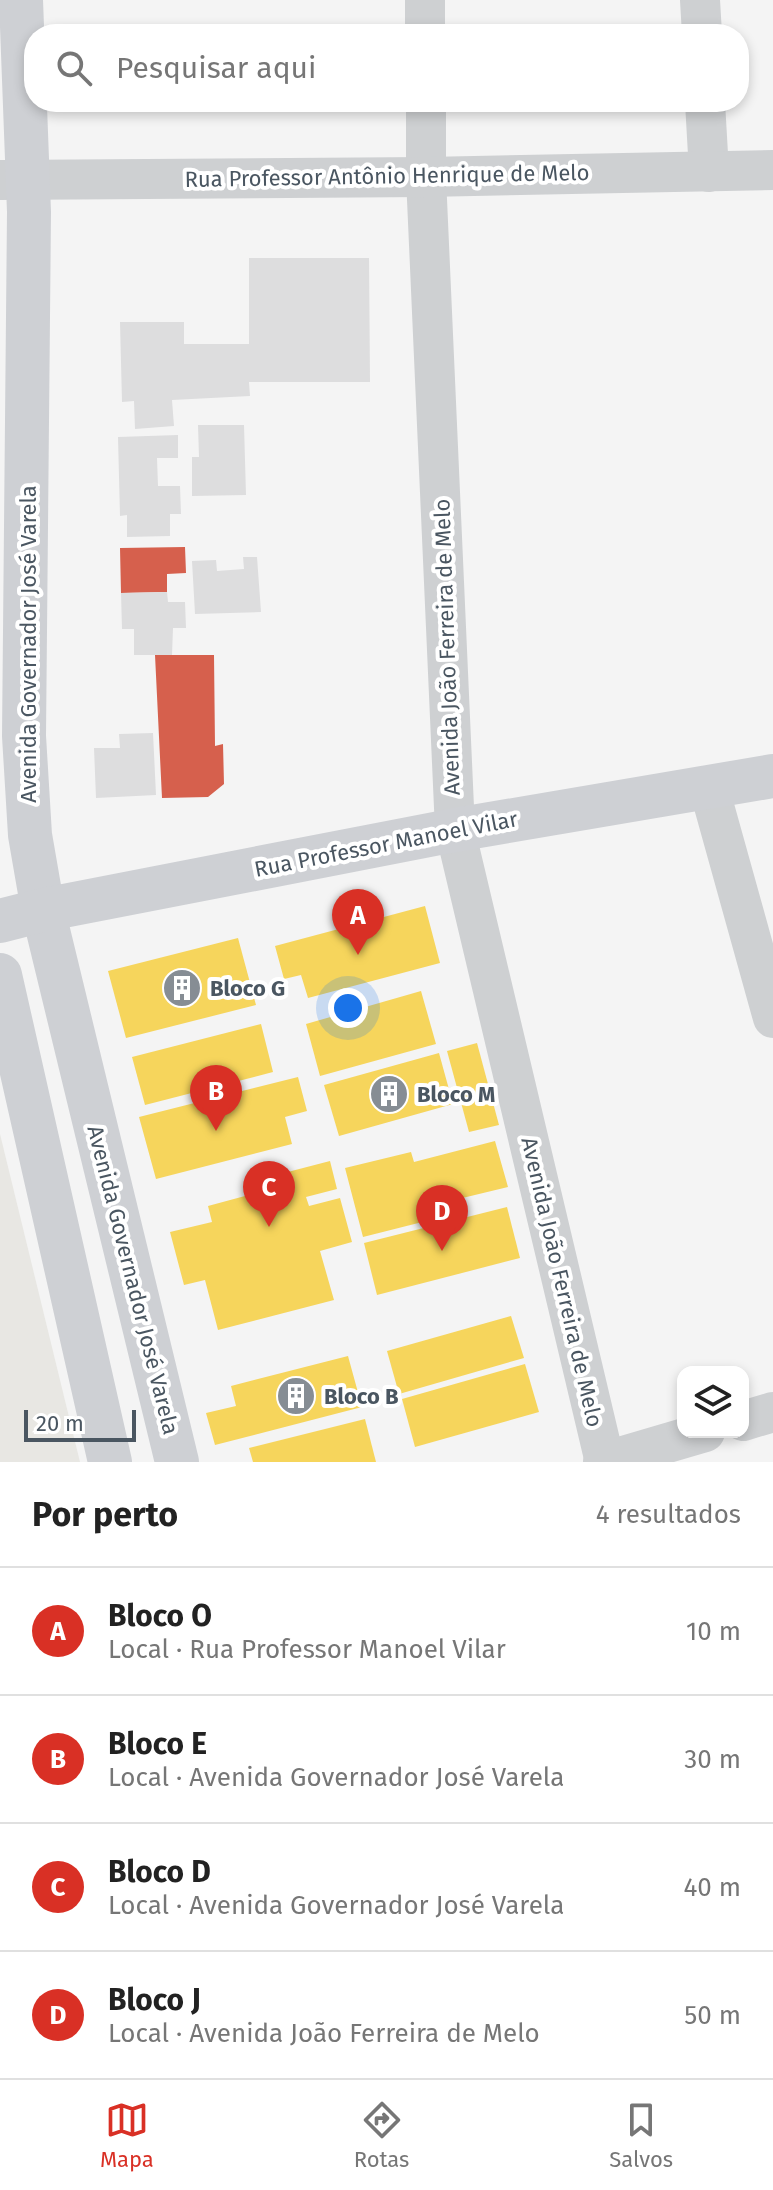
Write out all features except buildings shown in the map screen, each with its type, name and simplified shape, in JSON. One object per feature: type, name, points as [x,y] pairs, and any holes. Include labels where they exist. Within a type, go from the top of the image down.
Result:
[{"type":"street","name":"Avenida Governador José Varela","points":[[21,0],[15,180],[12,736],[43,910],[177,1462]]},
{"type":"street","points":[[425,0],[425,24]]},
{"type":"street","points":[[700,0],[701,24]]},
{"type":"street","name":"Avenida João Ferreira de Melo","points":[[426,112],[426,177],[455,830],[604,1462]]},
{"type":"street","points":[[706,112],[709,172]]},
{"type":"street","name":"Rua Professor Antônio Henrique de Melo","points":[[15,180],[426,177],[773,170]]},
{"type":"street","name":"Rua Professor Manoel Vilar","points":[[0,921],[455,830],[773,776]]},
{"type":"street","points":[[709,788],[773,1018]]},
{"type":"street","points":[[0,975],[110,1462]]},
{"type":"street","points":[[46,1178],[104,1163]]},
{"type":"street","points":[[749,1419],[773,1412]]},
{"type":"street","points":[[604,1462],[685,1438]]},
{"type":"shaded area","points":[[0,1134],[80,1462],[0,1462]]},
{"type":"place","name":"Bloco O","points":[[358,955]]},
{"type":"place","name":"Bloco G","points":[[182,988]]},
{"type":"place","name":"Bloco M","points":[[389,1094]]},
{"type":"place","name":"Bloco E","points":[[216,1131]]},
{"type":"place","name":"Bloco D","points":[[269,1227]]},
{"type":"place","name":"Bloco J","points":[[442,1251]]},
{"type":"place","name":"Bloco B","points":[[296,1396]]}]
